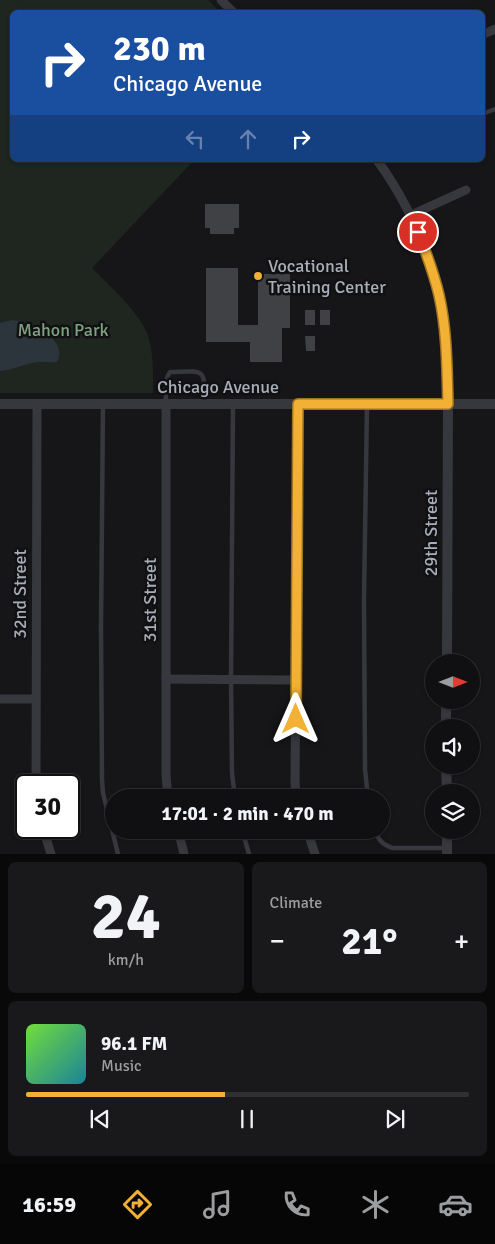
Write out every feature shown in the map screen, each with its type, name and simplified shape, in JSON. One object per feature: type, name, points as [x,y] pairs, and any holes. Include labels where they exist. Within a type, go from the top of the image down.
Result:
[{"type":"street","points":[[221,0],[231,10]]},
{"type":"street","points":[[380,162],[411,215],[425,249],[439,294],[444,323],[448,404]]},
{"type":"street","points":[[411,215],[466,190]]},
{"type":"street","name":"31st Street","points":[[166,403],[167,789]]},
{"type":"street","name":"Chicago Avenue","points":[[0,404],[495,404]]},
{"type":"street","name":"32nd Street","points":[[36,774],[37,404]]},
{"type":"street","points":[[295,789],[298,404]]},
{"type":"street","name":"29th Street","points":[[447,654],[448,404]]},
{"type":"street","points":[[166,679],[296,680]]},
{"type":"street","points":[[0,699],[36,699]]},
{"type":"street","points":[[46,839],[50,854]]},
{"type":"street","points":[[180,839],[184,854]]},
{"type":"street","points":[[310,839],[315,854]]},
{"type":"lane","points":[[166,403],[168,374],[170,372],[195,371],[201,372],[204,376],[205,404]]},
{"type":"lane","points":[[233,403],[231,679],[234,789]]},
{"type":"lane","points":[[103,404],[102,780],[103,793],[118,854]]},
{"type":"lane","points":[[367,404],[364,599],[365,769],[367,789]]},
{"type":"lane","points":[[245,839],[249,854]]},
{"type":"lane","points":[[379,839],[381,843],[393,848],[447,851]]},
{"type":"green space","name":"Mahon Park","points":[[0,0],[208,0],[218,10],[10,10],[10,162],[192,162],[92,268],[124,300],[145,328],[153,364],[153,393],[0,393]]},
{"type":"shaded area","points":[[12,320],[31,324],[49,335],[59,350],[57,362],[37,362],[0,371],[0,323]]},
{"type":"building","points":[[205,204],[239,204],[239,228],[234,228],[234,234],[210,234],[210,228],[205,228]]},
{"type":"building","points":[[206,268],[238,268],[238,325],[258,325],[258,274],[290,274],[290,328],[282,328],[282,362],[250,362],[250,342],[206,342]]},
{"type":"building","points":[[305,310],[315,310],[315,325],[305,325]]},
{"type":"building","points":[[320,310],[330,310],[330,325],[320,325]]},
{"type":"building","points":[[305,336],[315,336],[315,351],[306,351]]},
{"type":"place","name":"Vocational Training Center","points":[[258,276]]},
{"type":"route","points":[[296,719],[298,404],[448,404],[444,323],[439,294],[418,232]]}]
